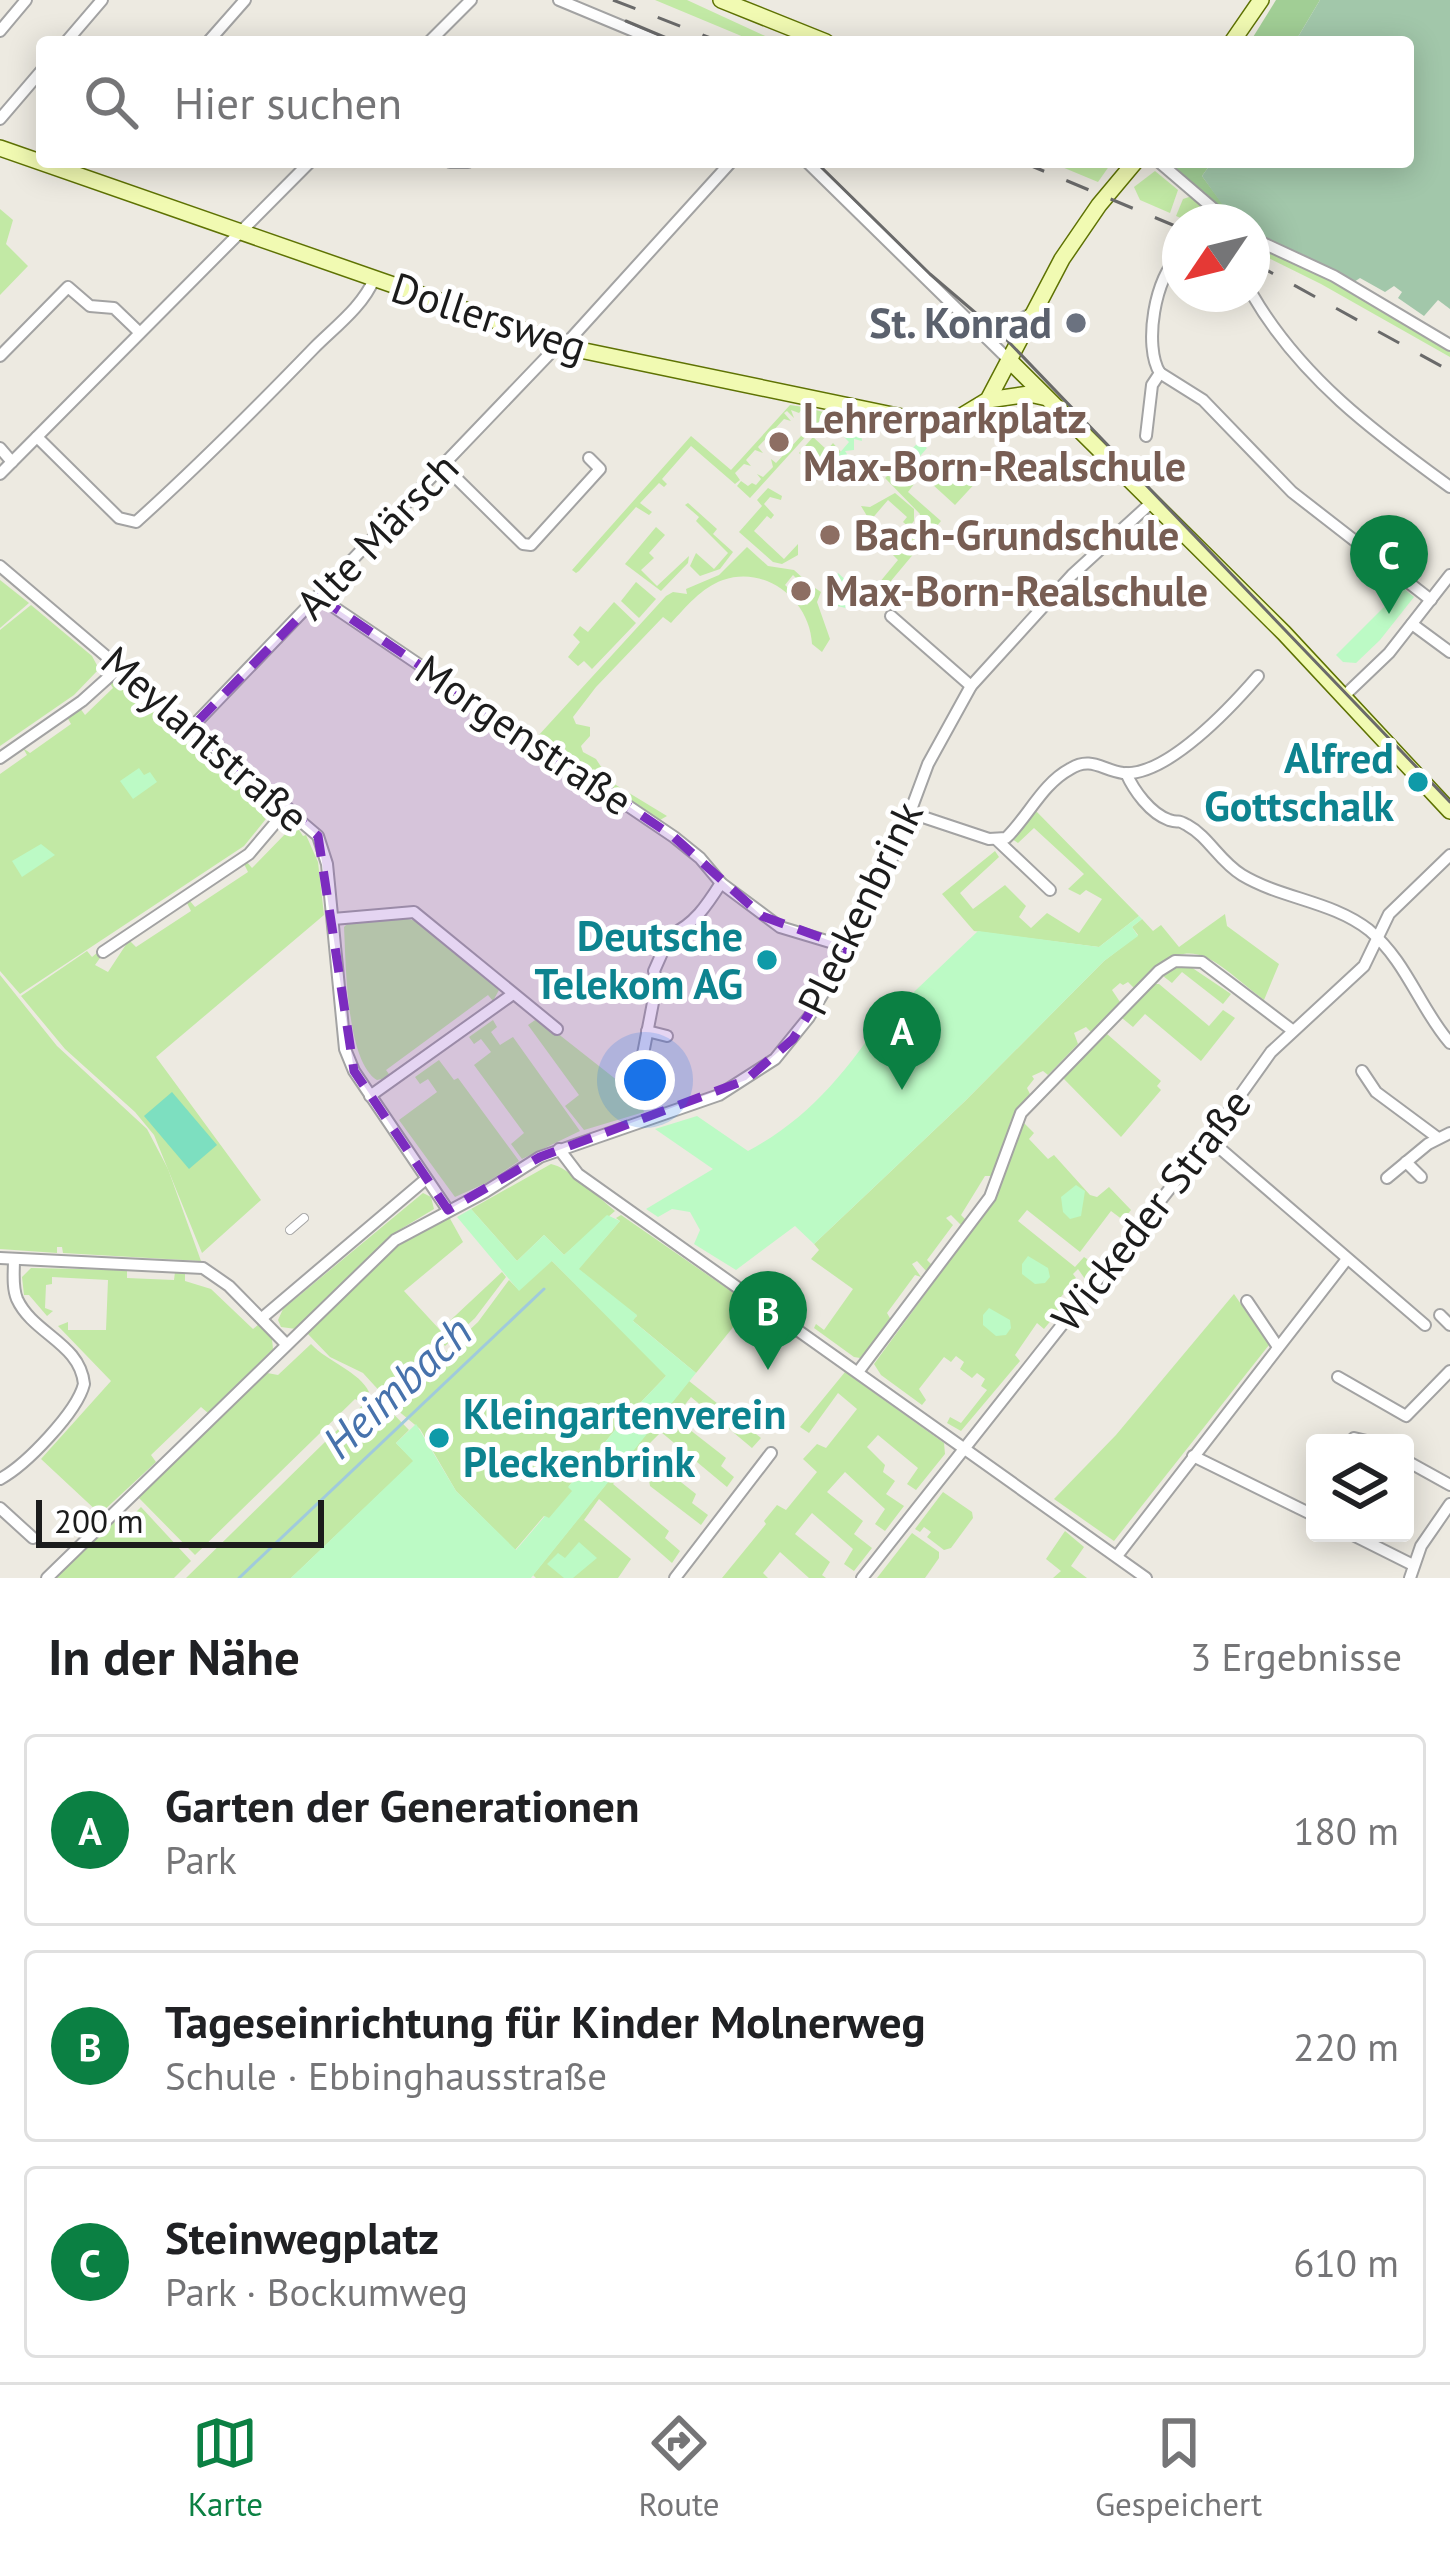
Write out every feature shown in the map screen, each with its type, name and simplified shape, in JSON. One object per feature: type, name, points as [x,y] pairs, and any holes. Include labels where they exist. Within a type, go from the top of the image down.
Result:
[{"type":"main road","points":[[721,0],[811,36]]},
{"type":"main road","points":[[1236,36],[1261,0]]},
{"type":"main road","name":"Dollersweg","points":[[0,148],[36,161]]},
{"type":"main road","name":"Dollersweg","points":[[57,168],[563,344],[916,422],[955,420],[988,400],[1029,394],[1043,397]]},
{"type":"main road","points":[[988,400],[1031,314],[1099,205],[1130,168]]},
{"type":"main road","points":[[1011,362],[1344,696],[1450,811]]},
{"type":"street","points":[[2,26],[26,0]]},
{"type":"street","points":[[71,36],[103,0]]},
{"type":"street","points":[[213,36],[245,0]]},
{"type":"street","points":[[435,36],[471,0]]},
{"type":"street","points":[[559,0],[646,36]]},
{"type":"street","points":[[0,119],[36,77]]},
{"type":"street","points":[[0,474],[304,168]]},
{"type":"street","name":"Alte Märsch","points":[[192,727],[563,344],[725,168]]},
{"type":"street","points":[[813,168],[1011,362]]},
{"type":"street","points":[[1167,168],[1208,204]]},
{"type":"street","points":[[1270,247],[1345,282],[1450,345]]},
{"type":"street","points":[[37,437],[119,518],[136,522],[175,489],[367,295],[374,279]]},
{"type":"street","points":[[1162,279],[1155,314],[1154,363],[1160,373],[1203,400],[1292,492],[1431,600]]},
{"type":"street","points":[[0,356],[68,287],[90,306],[114,308],[139,332]]},
{"type":"street","points":[[1264,312],[1316,379],[1382,437],[1450,487]]},
{"type":"street","points":[[980,328],[1012,325],[1031,314]]},
{"type":"street","points":[[1146,436],[1152,385],[1160,373]]},
{"type":"street","points":[[0,448],[12,462]]},
{"type":"street","points":[[589,458],[612,479]]},
{"type":"street","points":[[443,466],[524,544],[531,544],[600,469]]},
{"type":"street","name":"Pleckenbrink","points":[[47,1578],[395,1240],[559,1149],[700,1102],[761,1070],[809,1017],[850,948],[950,718],[971,686],[1072,575],[1152,502]]},
{"type":"street","name":"Meylantstraße","points":[[0,566],[309,826],[324,848],[345,1049],[370,1096],[448,1210]]},
{"type":"street","points":[[1344,696],[1389,653],[1450,575]]},
{"type":"street","name":"Morgenstraße","points":[[319,597],[674,837],[721,884],[780,927],[850,948]]},
{"type":"street","points":[[891,616],[971,686]]},
{"type":"street","points":[[1412,624],[1450,652]]},
{"type":"street","points":[[0,758],[82,701],[121,666]]},
{"type":"street","points":[[997,840],[1012,833],[1056,779],[1072,767],[1094,762],[1126,773],[1147,767],[1201,736],[1258,676]]},
{"type":"street","points":[[1126,773],[1140,797],[1158,814],[1188,825],[1225,864],[1283,895],[1331,908],[1378,939],[1406,970],[1450,1043]]},
{"type":"street","points":[[103,952],[249,854],[288,808]]},
{"type":"street","points":[[911,813],[997,840],[1050,890]]},
{"type":"street","name":"Wickeder Straße","points":[[862,1578],[1210,1138],[1262,1063],[1364,966],[1395,907],[1450,855]]},
{"type":"street","points":[[643,1054],[657,982],[654,971],[662,951],[670,935],[682,931],[703,910],[721,884]]},
{"type":"street","points":[[333,919],[414,912],[557,1029]]},
{"type":"street","points":[[858,1372],[989,1197],[1022,1112],[1159,970],[1175,961],[1202,962],[1292,1030]]},
{"type":"street","points":[[370,1096],[513,994]]},
{"type":"street","points":[[647,1031],[667,1036]]},
{"type":"street","points":[[1361,1071],[1376,1092],[1444,1136],[1387,1178]]},
{"type":"street","points":[[1210,1138],[1425,1325]]},
{"type":"street","points":[[559,1149],[578,1174],[1146,1578]]},
{"type":"street","points":[[1406,1162],[1420,1177]]},
{"type":"street","points":[[262,1318],[426,1179]]},
{"type":"street","points":[[290,1230],[304,1217]]},
{"type":"street","points":[[0,1258],[202,1268],[229,1286],[286,1344]]},
{"type":"street","points":[[0,1479],[37,1448],[75,1405],[84,1384],[75,1357],[17,1298],[14,1259]]},
{"type":"street","points":[[1117,1556],[1347,1259]]},
{"type":"street","points":[[1247,1300],[1278,1347]]},
{"type":"street","points":[[1338,1376],[1352,1395],[1406,1416],[1450,1371]]},
{"type":"street","points":[[1437,1384],[1450,1396]]},
{"type":"street","points":[[675,1578],[771,1453]]},
{"type":"street","points":[[1193,1456],[1306,1512]]},
{"type":"street","points":[[1414,1465],[1450,1485]]},
{"type":"street","points":[[1364,1542],[1412,1571],[1428,1534],[1450,1504]]},
{"type":"street","points":[[0,1508],[33,1538]]},
{"type":"highlighted area","points":[[319,597],[674,837],[762,916],[850,948],[793,1039],[746,1080],[540,1157],[448,1210],[354,1071],[318,836],[192,727]]},
{"type":"green space","points":[[655,0],[687,0],[765,36],[741,36]]},
{"type":"green space","points":[[1276,0],[1320,0],[1299,36],[1254,36]]},
{"type":"green space","points":[[1320,0],[1450,0],[1450,309],[1438,300],[1424,316],[1398,298],[1402,292],[1394,286],[1385,292],[1360,278],[1354,282],[1270,242],[1270,204],[1222,204],[1202,176],[1208,168],[1414,168],[1414,36],[1299,36]]},
{"type":"green space","points":[[1064,168],[1108,168],[1098,182]]},
{"type":"green space","points":[[1175,168],[1208,168],[1202,176],[1223,204],[1214,204]]},
{"type":"green space","points":[[1155,171],[1178,190],[1173,204],[1162,204],[1162,210],[1140,200],[1134,187]]},
{"type":"green space","points":[[1192,196],[1201,204],[1181,204]]},
{"type":"green space","points":[[0,209],[13,220],[6,244],[28,266],[0,295]]},
{"type":"green space","points":[[1270,250],[1450,350],[1450,357],[1270,259]]},
{"type":"green space","points":[[1022,403],[1030,405],[1053,431],[1026,430]]},
{"type":"green space","points":[[790,405],[804,407],[799,413],[791,410],[794,418],[784,413],[791,421],[784,419],[758,447],[763,453],[755,450],[746,460],[751,466],[744,464],[735,473],[740,480],[735,484],[691,446],[662,479],[667,484],[659,483],[640,503],[652,512],[649,515],[636,507],[579,571],[572,570],[691,436],[731,470]]},
{"type":"green space","points":[[816,410],[827,413],[750,498],[737,486],[741,481],[756,485],[761,479],[757,474],[763,477],[773,467],[771,459],[776,463],[787,451],[783,446],[790,448],[811,425],[807,421]]},
{"type":"green space","points":[[854,419],[879,424],[878,429],[860,427],[862,441],[854,439],[854,450],[845,451],[853,471],[826,469],[849,442],[841,434]]},
{"type":"green space","points":[[813,437],[827,450],[833,443],[841,452],[826,469],[817,459],[811,465],[799,453]]},
{"type":"green space","points":[[919,442],[927,448],[897,483],[888,472]]},
{"type":"green space","points":[[930,454],[965,485],[976,474],[979,479],[955,505],[920,473]]},
{"type":"green space","points":[[912,466],[914,484],[908,492],[941,521],[875,600],[870,591],[880,589],[879,583],[898,560],[892,554],[918,524],[920,514],[885,478],[888,475],[897,483]]},
{"type":"green space","points":[[768,488],[782,496],[781,500],[770,497],[764,504],[774,515],[754,531],[784,559],[798,544],[798,555],[782,564],[773,562],[739,532],[762,506],[757,500]]},
{"type":"green space","points":[[895,493],[914,509],[909,527],[903,522],[907,517],[888,500],[870,521],[861,506],[870,507]]},
{"type":"green space","points":[[685,505],[717,529],[713,534],[733,552],[720,569],[700,576],[690,566],[696,553],[714,569],[728,553],[696,521],[699,517]]},
{"type":"green space","points":[[656,527],[665,535],[649,553],[654,558],[641,570],[657,586],[689,556],[661,591],[625,564]]},
{"type":"green space","points":[[747,547],[768,566],[794,570],[805,580],[802,584],[793,575],[785,585],[807,605],[815,596],[806,587],[809,584],[821,592],[817,602],[830,639],[822,652],[812,644],[795,601],[783,590],[755,578],[723,580],[701,593],[671,623],[663,617],[573,717],[576,724],[590,727],[583,752],[596,759],[611,782],[667,816],[660,820],[538,736],[666,596],[687,594],[686,589],[719,575]]},
{"type":"green space","points":[[838,573],[853,587],[855,604],[850,609],[837,606],[826,587]]},
{"type":"green space","points":[[0,580],[29,603],[0,628]]},
{"type":"green space","points":[[636,582],[656,599],[639,618],[621,601]]},
{"type":"green space","points":[[1403,588],[1414,597],[1380,640],[1356,663],[1343,662],[1336,655]]},
{"type":"green space","points":[[614,602],[636,623],[592,669],[584,661],[578,666],[568,657],[580,642],[573,635],[580,626],[588,632]]},
{"type":"green space","points":[[31,605],[92,656],[99,669],[74,695],[0,746],[0,630]]},
{"type":"green space","points":[[115,678],[274,809],[244,846],[20,994],[0,971],[0,774],[27,755],[23,748],[30,753],[71,724],[67,717],[80,708],[85,715],[113,688],[109,682]]},
{"type":"green space","points":[[139,768],[157,782],[133,799],[120,781]]},
{"type":"green space","points":[[1036,811],[1139,916],[1099,947],[974,931],[942,894],[995,851],[999,857],[960,893],[973,909],[1005,885],[1026,906],[1019,917],[1031,928],[1047,913],[1079,933],[1102,899],[1086,890],[1080,895],[1068,889],[1084,874],[1034,828],[1018,843],[1012,839]]},
{"type":"green space","points":[[294,822],[306,835],[318,862],[324,915],[156,1057],[261,1200],[202,1253],[154,1135],[65,1049],[21,996],[87,951],[92,957],[98,952],[95,965],[108,972],[127,943],[136,947],[191,911],[187,903],[195,907],[248,872],[244,864],[252,868],[288,831],[283,825]]},
{"type":"green space","points":[[41,844],[55,855],[22,877],[12,861]]},
{"type":"green space","points":[[1225,914],[1227,926],[1279,964],[1264,1000],[1200,955],[1171,958],[1134,988],[1128,982],[1120,983],[1112,990],[1120,1002],[1091,1032],[1086,1027],[1074,1033],[1078,1044],[1048,1075],[1043,1071],[1032,1076],[1027,1088],[1030,1094],[1011,1120],[993,1176],[985,1176],[961,1215],[966,1220],[962,1226],[951,1215],[946,1218],[953,1225],[927,1260],[932,1265],[927,1272],[917,1261],[912,1264],[921,1277],[915,1275],[887,1313],[891,1320],[860,1358],[814,1328],[816,1324],[824,1330],[853,1289],[811,1259],[819,1250],[814,1244],[1104,961],[1138,935],[1132,927],[1142,919],[1153,931],[1161,925],[1179,947]]},
{"type":"green space","points":[[1139,916],[1142,919],[1132,927],[1138,936],[1104,961],[814,1244],[795,1226],[736,1270],[694,1244],[700,1230],[690,1212],[672,1209],[658,1217],[646,1209],[713,1169],[655,1129],[697,1116],[748,1151],[771,1138],[828,1089],[889,1008],[895,1010],[978,931],[1099,947]]},
{"type":"green space","points":[[403,918],[421,922],[499,990],[493,1001],[488,995],[386,1070],[391,1077],[377,1080],[367,1069],[353,1033],[344,927],[349,922]]},
{"type":"green space","points":[[1188,965],[1231,994],[1223,1004],[1182,972],[1172,983],[1163,976],[1176,966]]},
{"type":"green space","points":[[0,975],[57,1046],[147,1129],[168,1169],[201,1261],[63,1253],[62,1247],[57,1247],[57,1253],[0,1249]]},
{"type":"green space","points":[[1154,984],[1209,1026],[1223,1010],[1235,1018],[1201,1061],[1145,1014],[1133,1027],[1122,1018]]},
{"type":"green space","points":[[538,1018],[618,1081],[632,1053],[633,1082],[644,1112],[584,1130],[565,1106],[579,1095],[528,1025]]},
{"type":"green space","points":[[493,1020],[497,1027],[491,1032],[500,1045],[513,1037],[580,1131],[522,1159],[511,1144],[524,1133],[474,1065],[491,1052],[481,1039],[474,1044],[469,1037]]},
{"type":"green space","points":[[1107,1034],[1161,1081],[1157,1086],[1161,1090],[1121,1137],[1063,1078]]},
{"type":"green space","points":[[439,1060],[454,1080],[458,1078],[519,1161],[455,1197],[399,1120],[437,1092],[428,1079],[420,1084],[415,1077]]},
{"type":"green space","points":[[172,1092],[217,1145],[189,1169],[144,1116]]},
{"type":"green space","points":[[1024,1123],[1034,1133],[1029,1139],[1048,1159],[1054,1155],[1090,1195],[1097,1197],[1109,1187],[1131,1210],[1123,1220],[1111,1211],[1080,1252],[1027,1210],[1018,1221],[1075,1267],[1084,1257],[1096,1265],[1085,1279],[1078,1269],[1073,1274],[1076,1278],[1056,1303],[1061,1308],[1044,1329],[1037,1323],[1015,1355],[1020,1361],[961,1431],[947,1423],[950,1417],[961,1423],[987,1390],[981,1386],[985,1379],[977,1373],[972,1378],[960,1369],[964,1362],[956,1356],[951,1362],[944,1357],[919,1389],[926,1400],[922,1405],[881,1375],[874,1364],[995,1199]]},
{"type":"green space","points":[[551,1164],[575,1177],[615,1211],[564,1255],[544,1235],[517,1261],[471,1209]]},
{"type":"green space","points":[[1076,1185],[1085,1191],[1081,1216],[1070,1219],[1063,1212],[1061,1197]]},
{"type":"green space","points":[[423,1193],[431,1197],[434,1209],[396,1232],[296,1329],[281,1327],[278,1320],[283,1309]]},
{"type":"green space","points":[[471,1209],[517,1261],[544,1235],[564,1255],[607,1215],[620,1221],[579,1269],[637,1315],[633,1321],[696,1373],[531,1578],[291,1578],[413,1461],[396,1443],[416,1424],[456,1491],[516,1550],[545,1516],[549,1518],[572,1491],[568,1487],[666,1376],[552,1261],[519,1291],[457,1217]]},
{"type":"green space","points":[[448,1215],[463,1242],[404,1291],[440,1330],[502,1272],[506,1277],[475,1318],[445,1346],[441,1342],[384,1396],[363,1373],[330,1357],[307,1333],[397,1244]]},
{"type":"green space","points":[[621,1215],[751,1305],[696,1373],[632,1320],[637,1316],[578,1269]]},
{"type":"green space","points":[[1028,1256],[1048,1268],[1050,1277],[1045,1283],[1035,1284],[1022,1274]]},
{"type":"green space","points":[[551,1260],[667,1375],[569,1486],[573,1491],[549,1519],[544,1516],[515,1550],[456,1491],[420,1429],[390,1404],[478,1322],[509,1280],[519,1290]]},
{"type":"green space","points":[[31,1268],[127,1270],[127,1278],[174,1280],[175,1272],[185,1272],[185,1281],[211,1289],[253,1329],[259,1324],[272,1339],[273,1349],[208,1413],[201,1407],[151,1455],[156,1462],[100,1514],[41,1459],[111,1381],[58,1326],[68,1322],[68,1330],[106,1330],[108,1280],[52,1277],[52,1284],[46,1285],[45,1308],[53,1311],[47,1316],[24,1295],[22,1277]]},
{"type":"green space","points":[[1234,1294],[1269,1345],[1114,1541],[1054,1499],[1116,1435]]},
{"type":"green space","points":[[989,1308],[1010,1320],[1006,1335],[996,1336],[983,1325]]},
{"type":"green space","points":[[311,1344],[359,1379],[369,1392],[355,1399],[195,1555],[137,1496],[262,1372],[278,1375]]},
{"type":"green space","points":[[845,1372],[944,1443],[945,1454],[916,1490],[907,1484],[918,1468],[878,1435],[867,1447],[895,1481],[886,1494],[904,1506],[885,1531],[875,1524],[885,1509],[845,1472],[827,1492],[863,1521],[854,1534],[872,1548],[854,1571],[844,1564],[853,1549],[812,1513],[795,1534],[830,1562],[822,1575],[826,1578],[809,1578],[780,1552],[763,1573],[768,1578],[722,1578],[777,1505],[786,1510],[817,1472],[803,1459],[817,1444],[826,1448],[857,1409],[838,1393],[809,1433],[800,1427]]},
{"type":"green space","points":[[689,1381],[761,1438],[752,1448],[691,1397],[679,1412],[688,1420],[685,1426],[726,1458],[721,1466],[734,1477],[727,1487],[661,1432],[648,1445],[656,1454],[653,1460],[696,1494],[692,1503],[708,1515],[701,1525],[630,1465],[613,1484],[669,1531],[665,1538],[680,1551],[672,1563],[599,1499],[584,1520],[631,1559],[618,1578],[536,1578],[533,1575]]},
{"type":"green space","points":[[374,1394],[409,1430],[396,1443],[414,1461],[291,1578],[186,1578]]},
{"type":"green space","points":[[943,1492],[972,1512],[973,1518],[951,1548],[944,1550],[927,1537],[931,1532],[924,1527],[920,1532],[915,1529]]},
{"type":"green space","points":[[141,1507],[191,1561],[174,1578],[51,1578],[119,1508],[129,1519]]},
{"type":"green space","points":[[1065,1531],[1084,1547],[1071,1566],[1087,1578],[1053,1578],[1061,1571],[1046,1559]]},
{"type":"green space","points":[[912,1533],[939,1552],[925,1578],[877,1578]]},
{"type":"green space","points":[[579,1542],[597,1558],[573,1578],[564,1578],[547,1564],[558,1553],[565,1558]]},
{"type":"waterway","name":"Heimbach","points":[[239,1578],[544,1289]]},
{"type":"tram line","points":[[626,21],[662,36]]},
{"type":"tram line","points":[[822,168],[930,274],[1005,338],[1450,802]]},
{"type":"railway","points":[[613,0],[706,36]]},
{"type":"railway","points":[[1036,168],[1162,220]]},
{"type":"railway","points":[[1270,272],[1450,371]]},
{"type":"place","name":"St. Konrad","points":[[1076,323]]},
{"type":"place","name":"Lehrerparkplatz Max-Born-Realschule","points":[[779,442]]},
{"type":"place","name":"Bach-Grundschule","points":[[830,535]]},
{"type":"place","name":"Max-Born-Realschule","points":[[801,591]]},
{"type":"place","name":"Steinwegplatz","points":[[1389,614]]},
{"type":"place","name":"Alfred Gottschalk","points":[[1418,782]]},
{"type":"place","name":"Deutsche Telekom AG","points":[[767,960]]},
{"type":"place","name":"Garten der Generationen","points":[[902,1090]]},
{"type":"place","name":"Tageseinrichtung für Kinder Molnerweg","points":[[768,1370]]},
{"type":"place","name":"Kleingartenverein Pleckenbrink","points":[[439,1438]]}]
